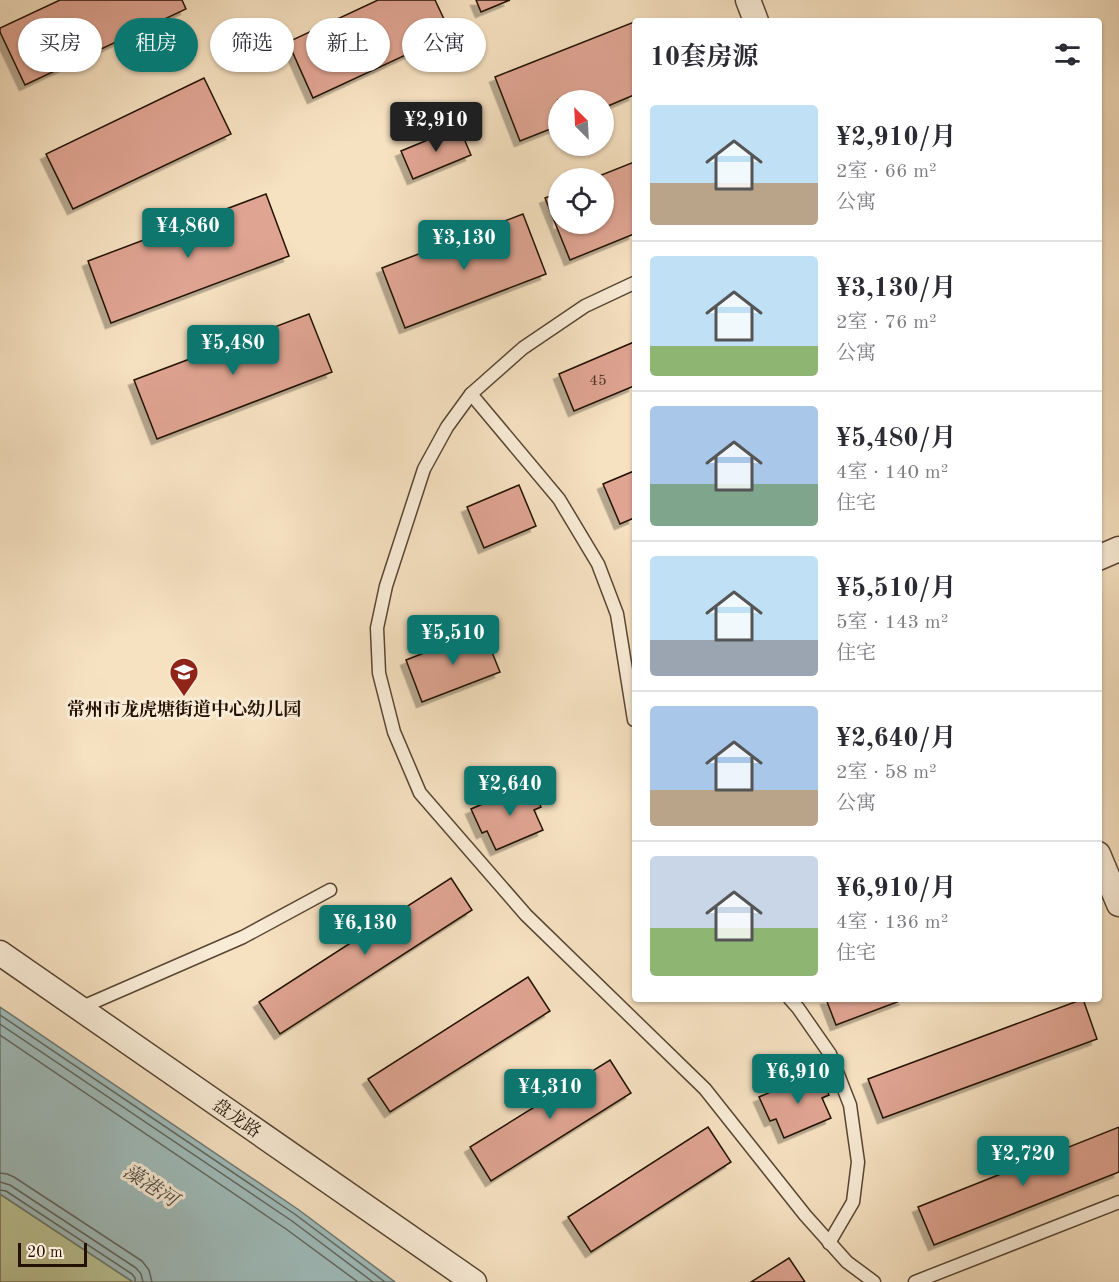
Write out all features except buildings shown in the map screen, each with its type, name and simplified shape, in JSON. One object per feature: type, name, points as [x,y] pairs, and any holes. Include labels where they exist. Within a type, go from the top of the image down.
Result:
[{"type":"street","points":[[748,0],[755,18]]},
{"type":"street","points":[[1102,556],[1119,549]]},
{"type":"street","points":[[1102,864],[1119,904]]},
{"type":"street","name":"盘龙路","points":[[0,953],[474,1282]]},
{"type":"lane","points":[[632,285],[585,306],[523,348],[471,394],[447,427],[424,469],[386,586],[377,628],[379,673],[394,732],[420,793],[446,825],[526,915],[705,1089],[805,1215],[847,1262],[874,1282]]},
{"type":"lane","points":[[471,394],[559,499],[598,564],[617,614],[632,708]]},
{"type":"lane","points":[[80,1008],[243,937],[330,890]]},
{"type":"lane","points":[[793,1002],[830,1053],[850,1105],[858,1162],[854,1202],[830,1243]]},
{"type":"lane","points":[[915,1282],[1119,1202]]},
{"type":"green space","points":[[0,1194],[133,1282],[0,1282]]},
{"type":"water","name":"藻港河","points":[[0,1007],[299,1210],[395,1282],[133,1282],[0,1194]]},
{"type":"place","name":"常州市龙虎塘街道中心幼儿园","points":[[184,698]]}]
